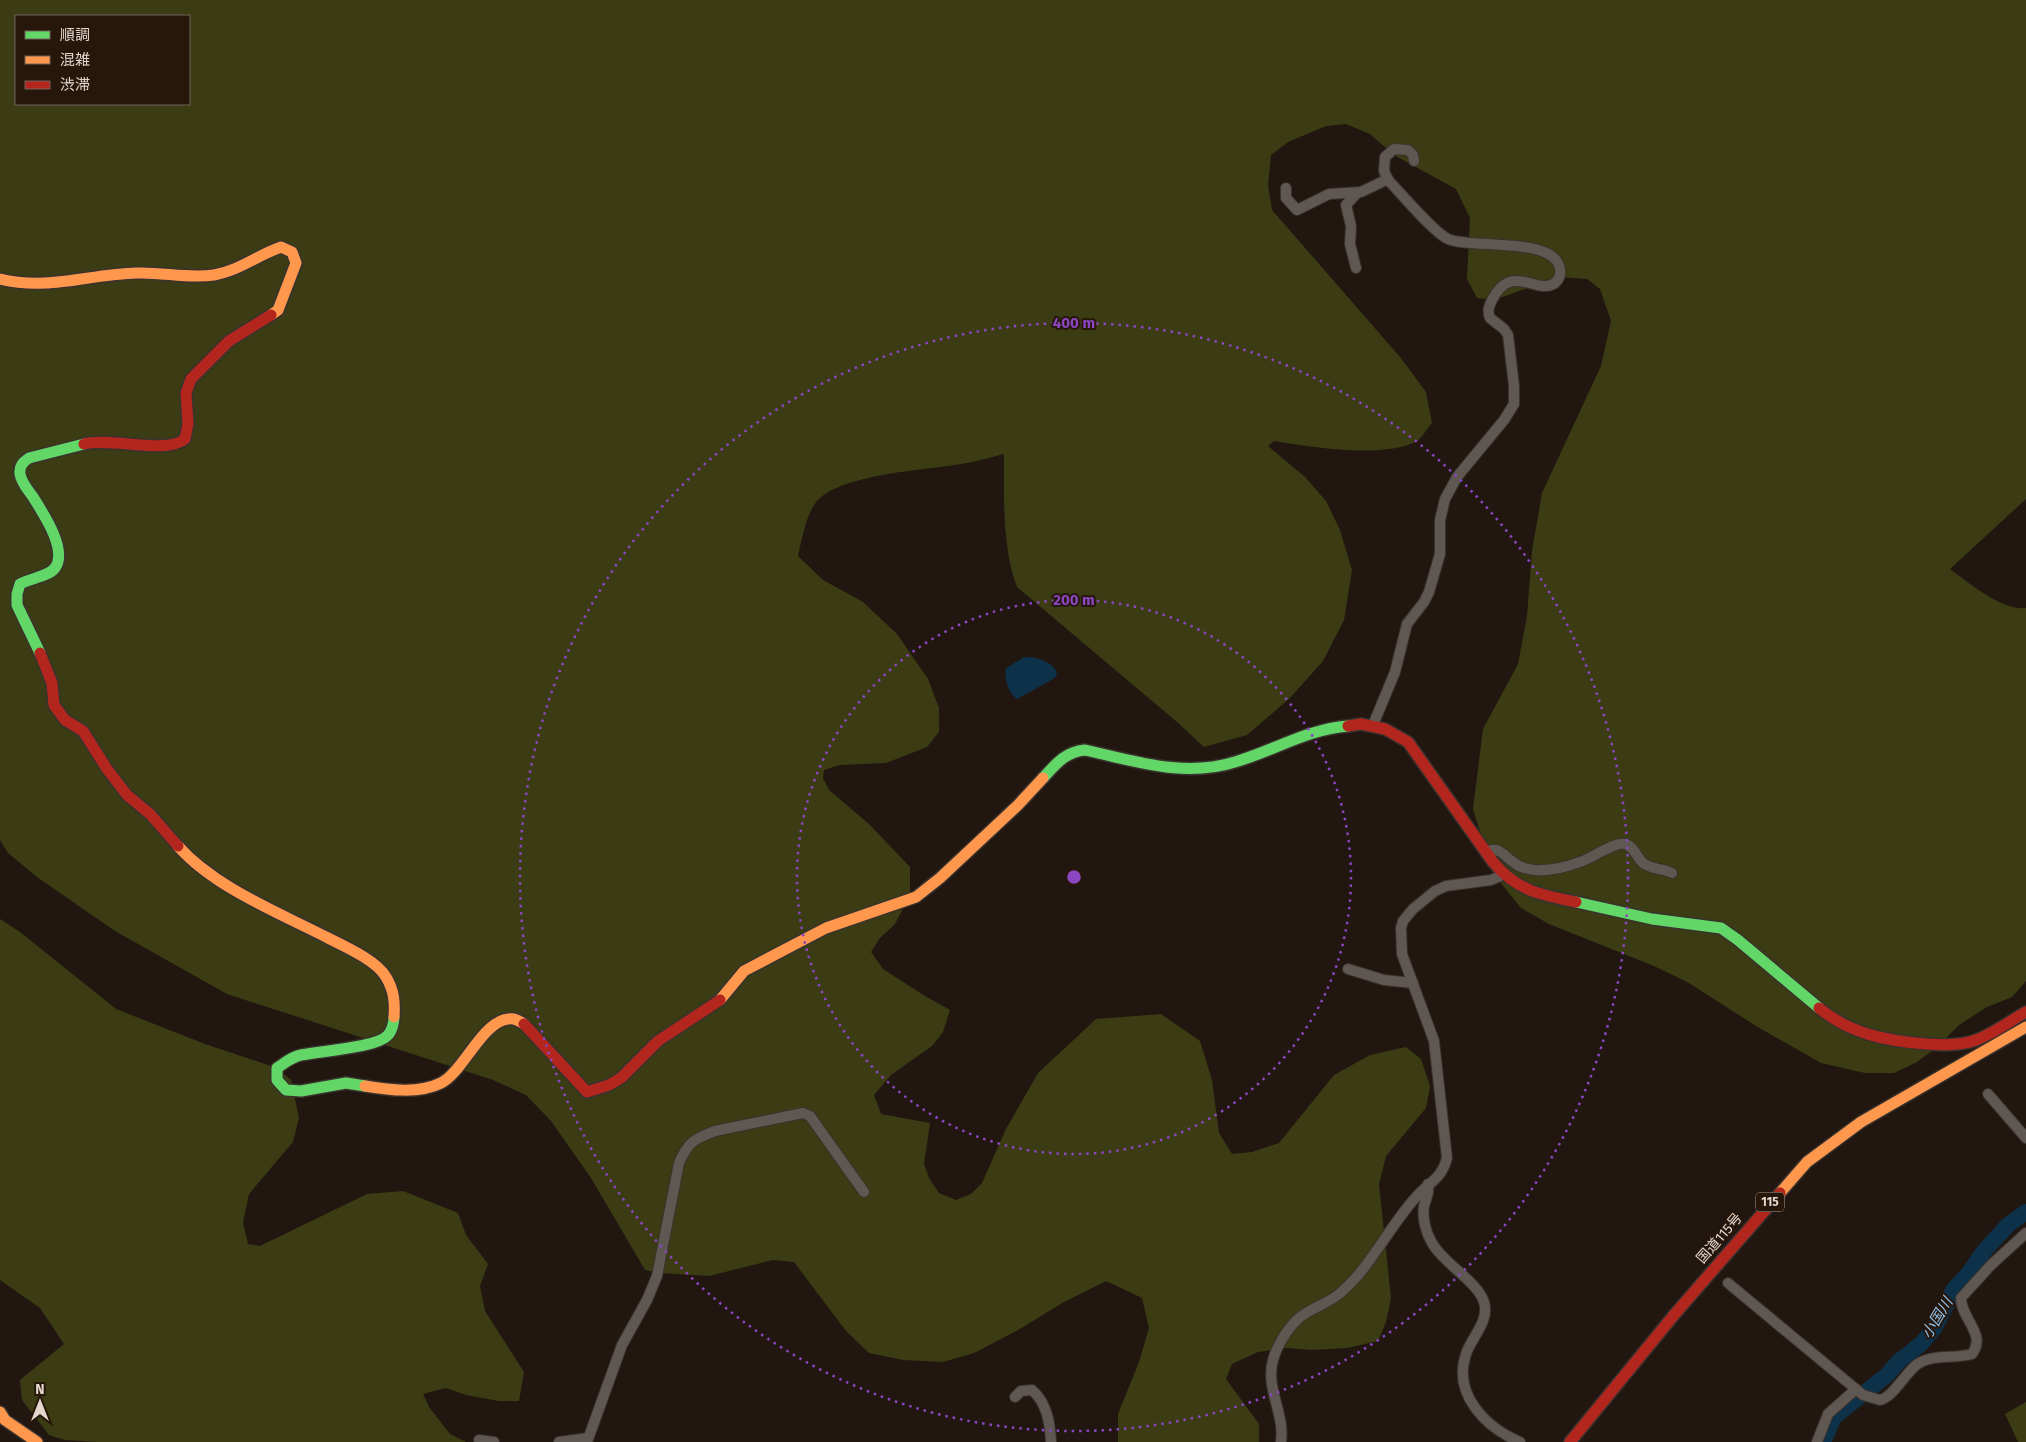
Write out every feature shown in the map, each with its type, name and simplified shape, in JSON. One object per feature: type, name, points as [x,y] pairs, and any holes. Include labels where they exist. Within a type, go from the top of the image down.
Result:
[{"type":"main road","points":[[0,279],[20,284],[52,284],[104,275],[136,273],[183,276],[212,275],[235,269],[281,247],[290,250],[296,258],[296,263],[278,310],[265,320],[229,341],[190,379],[186,399],[188,424],[185,439],[180,443],[170,446],[147,446],[96,441],[29,458],[22,464],[19,472],[21,478],[45,517],[58,547],[58,560],[55,568],[50,572],[20,584],[16,600],[52,684],[54,705],[65,720],[83,731],[107,769],[127,795],[150,814],[185,854],[218,881],[354,951],[380,969],[386,976],[395,997],[394,1022],[388,1035],[380,1040],[342,1050],[313,1052],[291,1058],[277,1068],[275,1078],[286,1090],[310,1090],[333,1084],[349,1083],[374,1088],[426,1088],[436,1085],[448,1079],[494,1024],[506,1018],[516,1018],[526,1025],[587,1092],[596,1091],[621,1078],[658,1042],[718,1002],[744,972],[826,928],[901,903],[920,894],[940,878],[1018,805],[1062,756],[1085,750],[1162,769],[1210,768],[1256,755],[1328,728],[1356,724],[1374,725],[1389,730],[1403,738],[1413,748],[1504,875],[1517,885],[1543,895],[1652,919],[1721,928],[1826,1014],[1853,1030],[1895,1042],[1951,1046],[1976,1040],[2026,1012]]},
{"type":"main road","name":"国道115号","points":[[1570,1442],[1674,1315],[1807,1162],[1860,1122],[2026,1027]]},
{"type":"main road","points":[[0,1412],[5,1420],[36,1442]]},
{"type":"street","points":[[1374,725],[1395,672],[1407,624],[1424,602],[1429,592],[1440,554],[1441,512],[1445,498],[1457,477],[1504,420],[1514,404],[1514,386],[1508,335],[1504,329],[1490,318],[1489,306],[1497,291],[1510,282],[1521,281],[1550,285],[1557,281],[1560,273],[1560,267],[1555,260],[1536,250],[1521,246],[1454,241],[1444,237],[1388,179],[1383,166],[1385,157],[1394,149],[1408,150],[1413,155],[1414,161]]},
{"type":"street","points":[[1286,188],[1286,198],[1296,210],[1334,193],[1357,193],[1368,190],[1388,179]]},
{"type":"street","points":[[1356,268],[1350,244],[1351,226],[1346,205],[1357,193]]},
{"type":"street","points":[[1487,852],[1493,849],[1498,850],[1522,868],[1547,870],[1580,862],[1623,843],[1628,844],[1638,859],[1649,867],[1672,873]]},
{"type":"street","points":[[1281,1442],[1281,1419],[1271,1380],[1273,1360],[1280,1344],[1300,1318],[1339,1294],[1351,1282],[1407,1207],[1428,1184],[1442,1173],[1447,1158],[1434,1041],[1402,954],[1403,921],[1424,899],[1446,886],[1491,880],[1504,875]]},
{"type":"street","points":[[1348,969],[1384,980],[1413,983]]},
{"type":"street","points":[[1988,1094],[2026,1138]]},
{"type":"street","points":[[559,1442],[587,1440],[622,1345],[654,1286],[679,1163],[687,1146],[715,1131],[803,1113],[807,1114],[819,1127],[864,1192]]},
{"type":"street","points":[[1428,1184],[1429,1190],[1424,1214],[1431,1242],[1446,1262],[1478,1291],[1484,1302],[1484,1320],[1464,1359],[1463,1376],[1465,1389],[1482,1418],[1500,1432],[1520,1442]]},
{"type":"street","points":[[1728,1283],[1856,1389],[1870,1398],[1880,1400],[1884,1399],[1911,1369],[1920,1363],[1932,1359],[1972,1354],[1975,1350],[1977,1334],[1962,1311],[1961,1298],[1991,1265],[2026,1233]]},
{"type":"street","points":[[1817,1442],[1828,1414],[1856,1389]]},
{"type":"street","points":[[1015,1397],[1021,1391],[1032,1390],[1042,1400],[1046,1407],[1051,1442]]},
{"type":"street","points":[[479,1440],[494,1442]]},
{"type":"shaded area","points":[[0,0],[2026,0],[2026,499],[1950,569],[1996,601],[2017,608],[2026,608],[2026,981],[2012,997],[1987,1007],[1959,1025],[1937,1047],[1917,1062],[1894,1073],[1865,1073],[1821,1063],[1756,1026],[1689,983],[1654,966],[1549,924],[1521,908],[1492,872],[1473,809],[1483,729],[1518,664],[1527,616],[1532,551],[1542,493],[1601,366],[1611,321],[1600,289],[1587,279],[1558,277],[1494,300],[1477,298],[1467,279],[1470,218],[1456,189],[1394,155],[1370,134],[1346,124],[1326,126],[1288,142],[1271,155],[1268,185],[1272,210],[1400,357],[1426,392],[1432,423],[1417,441],[1386,449],[1347,450],[1274,441],[1268,446],[1305,477],[1326,501],[1340,530],[1352,570],[1344,620],[1323,661],[1289,699],[1247,735],[1204,747],[1017,587],[1012,572],[1006,539],[1004,454],[961,464],[883,475],[846,484],[819,499],[811,511],[805,526],[798,556],[823,580],[863,602],[897,634],[928,679],[939,708],[939,732],[927,747],[886,763],[840,765],[824,770],[823,778],[829,790],[869,824],[910,867],[910,895],[895,924],[880,938],[871,952],[883,969],[950,1010],[943,1032],[932,1046],[891,1075],[874,1095],[881,1114],[930,1123],[924,1164],[929,1178],[939,1193],[956,1200],[971,1194],[982,1183],[1006,1129],[1038,1073],[1096,1019],[1161,1014],[1200,1041],[1212,1080],[1219,1133],[1232,1154],[1252,1152],[1279,1143],[1334,1075],[1370,1055],[1406,1047],[1421,1059],[1430,1086],[1426,1108],[1386,1156],[1379,1184],[1391,1298],[1386,1322],[1378,1341],[1347,1348],[1311,1350],[1287,1348],[1258,1352],[1232,1364],[1226,1379],[1259,1424],[1259,1442],[1118,1442],[1118,1414],[1139,1362],[1149,1328],[1142,1298],[1106,1281],[1064,1302],[1018,1330],[974,1353],[943,1362],[903,1360],[869,1353],[846,1331],[794,1262],[773,1260],[709,1276],[660,1273],[645,1270],[591,1178],[551,1121],[526,1095],[493,1080],[227,994],[115,931],[37,877],[8,853],[0,840]]},
{"type":"shaded area","points":[[0,919],[20,932],[116,1009],[205,1044],[277,1068],[291,1080],[299,1118],[293,1142],[249,1194],[243,1222],[248,1244],[260,1246],[367,1194],[403,1191],[458,1213],[466,1235],[488,1264],[480,1286],[485,1311],[524,1372],[519,1401],[499,1401],[466,1395],[446,1388],[423,1394],[429,1407],[450,1434],[466,1442],[97,1442],[65,1440],[49,1435],[22,1400],[20,1380],[64,1344],[40,1308],[0,1280]]},
{"type":"shaded area","points":[[2026,1402],[2026,1442],[2018,1442],[2005,1414]]},
{"type":"water","points":[[1024,657],[1044,660],[1052,665],[1057,673],[1055,678],[1017,699],[1007,685],[1006,668]]},
{"type":"waterway","name":"小国川","points":[[1823,1442],[1834,1417],[1887,1375],[1899,1361],[1921,1344],[1935,1327],[1954,1289],[1968,1274],[1984,1251],[2008,1225],[2026,1212]]},
{"type":"traffic: fast","points":[[40,653],[17,605],[17,594],[20,584],[48,573],[55,568],[58,552],[53,532],[25,486],[20,469],[29,458],[84,444]]},
{"type":"traffic: fast","points":[[1043,778],[1066,756],[1078,751],[1085,750],[1160,766],[1178,768],[1216,767],[1235,762],[1319,731],[1348,726]]},
{"type":"traffic: fast","points":[[1576,902],[1652,919],[1721,928],[1819,1008]]},
{"type":"traffic: fast","points":[[365,1086],[346,1083],[301,1091],[286,1090],[277,1080],[277,1068],[297,1056],[360,1046],[382,1039],[391,1031],[394,1017]]},
{"type":"traffic: slow","points":[[0,279],[18,282],[52,283],[137,273],[214,275],[231,270],[281,247],[292,252],[296,263],[278,310],[271,315]]},
{"type":"traffic: slow","points":[[720,1000],[744,971],[826,928],[916,897],[940,878],[1018,805],[1043,778]]},
{"type":"traffic: slow","points":[[178,846],[210,875],[229,887],[352,950],[376,965],[382,971],[391,987],[394,1001],[394,1017]]},
{"type":"traffic: slow","points":[[365,1086],[414,1090],[441,1083],[450,1077],[484,1034],[493,1026],[503,1020],[514,1019],[524,1024]]},
{"type":"traffic: slow","points":[[1780,1193],[1807,1162],[1861,1122],[2026,1027]]},
{"type":"traffic: slow","points":[[0,1412],[5,1420],[37,1442]]},
{"type":"traffic: jam","points":[[84,444],[95,442],[165,446],[176,444],[185,439],[188,424],[186,393],[191,379],[229,341],[271,315]]},
{"type":"traffic: jam","points":[[40,653],[52,683],[54,705],[65,720],[83,731],[107,769],[127,795],[150,814],[178,846]]},
{"type":"traffic: jam","points":[[1348,726],[1361,724],[1385,729],[1408,742],[1502,872],[1511,880],[1530,890],[1576,902]]},
{"type":"traffic: jam","points":[[524,1024],[587,1092],[609,1085],[621,1078],[658,1041],[720,1000]]},
{"type":"traffic: jam","points":[[1819,1008],[1843,1024],[1870,1035],[1897,1041],[1939,1045],[1976,1040],[2026,1012]]},
{"type":"traffic: jam","points":[[1570,1442],[1674,1315],[1780,1193]]}]
